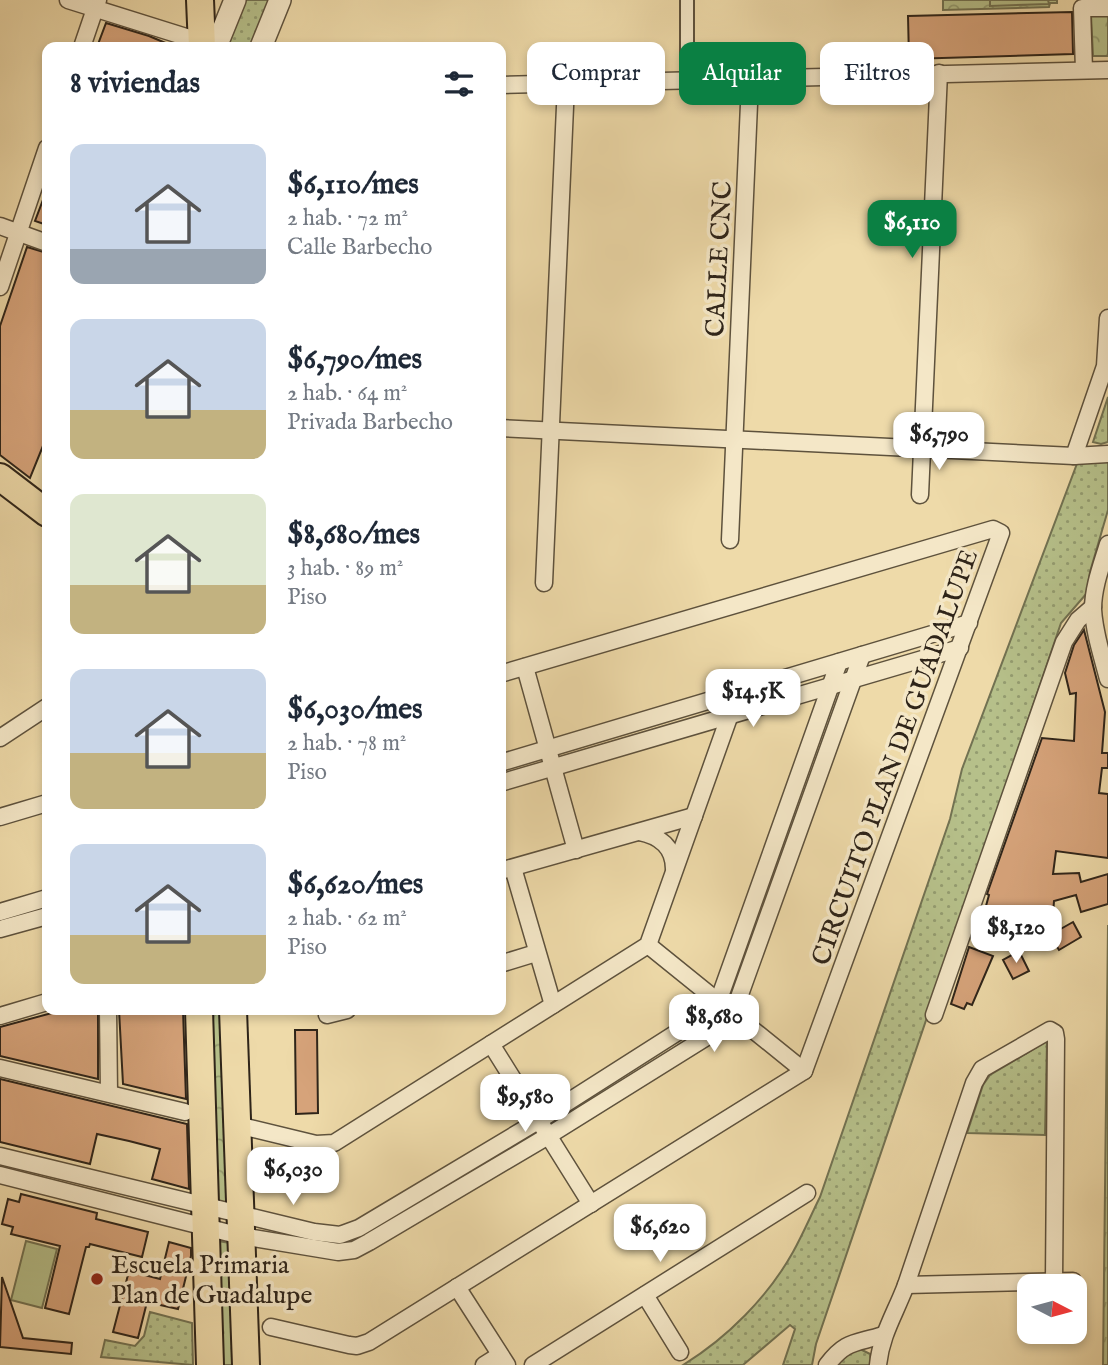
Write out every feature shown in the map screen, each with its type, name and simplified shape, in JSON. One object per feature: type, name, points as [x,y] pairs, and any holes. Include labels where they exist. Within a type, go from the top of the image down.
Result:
[{"type":"main road","points":[[200,0],[206,42]]},
{"type":"main road","points":[[0,477],[42,501]]},
{"type":"main road","points":[[199,1015],[211,1365]]},
{"type":"main road","points":[[233,1015],[246,1365]]},
{"type":"street","points":[[68,0],[97,4],[197,42]]},
{"type":"street","points":[[209,42],[235,0]]},
{"type":"street","points":[[263,42],[280,0]]},
{"type":"street","points":[[687,0],[687,42]]},
{"type":"street","points":[[84,42],[97,4]]},
{"type":"street","points":[[1084,71],[1082,8],[1108,8]]},
{"type":"street","points":[[806,78],[1108,70]]},
{"type":"street","points":[[920,495],[939,73]]},
{"type":"street","points":[[506,85],[527,85]]},
{"type":"street","points":[[544,583],[565,105]]},
{"type":"street","name":"CALLE CNC","points":[[730,540],[749,105]]},
{"type":"street","points":[[0,287],[42,163]]},
{"type":"street","points":[[0,226],[42,241]]},
{"type":"street","points":[[1074,456],[1105,366],[1108,318]]},
{"type":"street","points":[[506,428],[1074,456],[1108,454]]},
{"type":"street","name":"CIRCUITO PLAN DE GUADALUPE","points":[[506,672],[997,529],[1001,533],[804,1071]]},
{"type":"street","points":[[1108,544],[1093,607],[1108,679]]},
{"type":"street","points":[[934,1015],[1064,642],[1078,620],[1093,607]]},
{"type":"street","points":[[506,761],[969,622]]},
{"type":"street","points":[[506,781],[960,648]]},
{"type":"street","points":[[0,1156],[241,1225],[313,1240],[338,1252],[361,1246],[548,1136],[726,1025],[733,1014],[862,655]]},
{"type":"street","points":[[0,1175],[206,1215],[313,1240],[359,1228],[538,1121],[706,1014],[718,1002],[839,662]]},
{"type":"street","points":[[525,667],[576,850]]},
{"type":"street","points":[[237,1125],[316,1144],[334,1143],[648,945],[738,692]]},
{"type":"street","points":[[0,738],[42,710]]},
{"type":"street","points":[[0,817],[42,804]]},
{"type":"street","points":[[553,1004],[507,869],[694,816]]},
{"type":"street","points":[[639,832],[650,834],[666,844],[674,860],[674,873]]},
{"type":"street","points":[[0,912],[42,899]]},
{"type":"street","points":[[0,929],[42,917]]},
{"type":"street","points":[[271,1327],[357,1346],[369,1342],[804,1071],[648,945]]},
{"type":"street","points":[[506,962],[536,953]]},
{"type":"street","points":[[0,1016],[42,1003]]},
{"type":"street","points":[[108,1015],[109,1093]]},
{"type":"street","points":[[827,1365],[839,1349],[875,1338],[893,1318],[974,1083],[982,1069],[1050,1030],[1055,1032],[1056,1039],[1054,1274]]},
{"type":"street","points":[[491,1044],[591,1204]]},
{"type":"street","points":[[0,1068],[185,1112]]},
{"type":"street","points":[[533,1365],[807,1194]]},
{"type":"street","points":[[906,1286],[1017,1282]]},
{"type":"street","points":[[457,1287],[504,1360],[484,1365]]},
{"type":"street","points":[[645,1294],[680,1352]]},
{"type":"street","points":[[875,1338],[878,1360]]},
{"type":"green space","points":[[240,0],[275,0],[257,42],[222,42]]},
{"type":"green space","points":[[943,0],[1057,0],[1057,3],[1050,3],[1049,7],[943,10]]},
{"type":"green space","points":[[990,0],[1048,0],[1049,4],[990,6]]},
{"type":"green space","points":[[1108,14],[1108,56],[1093,56],[1091,15]]},
{"type":"green space","points":[[1108,397],[1108,442],[1101,444],[1093,442]]},
{"type":"green space","points":[[1078,461],[1108,461],[1108,510],[1090,572],[1087,593],[1061,623],[816,1344],[812,1365],[783,1365],[795,1329],[790,1325],[743,1365],[683,1365],[731,1329],[759,1300],[783,1269],[820,1197],[950,819],[962,769]]},
{"type":"green space","points":[[1108,926],[1108,1365],[1103,1365]]},
{"type":"green space","points":[[207,1015],[225,1015],[228,1203],[217,1201]]},
{"type":"green space","points":[[1047,1041],[1045,1135],[967,1133],[983,1085],[990,1075]]},
{"type":"green space","points":[[26,1241],[57,1249],[42,1308],[11,1300]]},
{"type":"green space","points":[[218,1241],[230,1243],[237,1365],[219,1365]]},
{"type":"green space","points":[[150,1312],[192,1323],[193,1365],[101,1357],[105,1340],[135,1346],[144,1336]]},
{"type":"green space","points":[[860,1349],[870,1354],[871,1365],[837,1365],[846,1353]]},
{"type":"building","points":[[1072,12],[1073,54],[934,58],[934,42],[909,42],[908,16]]},
{"type":"building","points":[[106,23],[163,42],[99,42]]},
{"type":"building","points":[[42,203],[42,223],[35,221]]},
{"type":"building","points":[[27,247],[42,252],[42,448],[30,478],[0,455],[0,326]]},
{"type":"building","points":[[1084,630],[1105,712],[1102,753],[1108,753],[1108,768],[1102,768],[1099,793],[1108,794],[1108,858],[1056,851],[1053,874],[1079,873],[1081,882],[1108,874],[1108,904],[1081,912],[1076,895],[1054,901],[1052,928],[981,924],[989,895],[987,894],[1042,738],[1074,741],[1076,693],[1070,694],[1065,673],[1074,645]]},
{"type":"building","points":[[1073,922],[1081,937],[1059,950],[1050,935]]},
{"type":"building","points":[[969,947],[993,956],[972,1005],[967,1003],[964,1009],[951,1004]]},
{"type":"building","points":[[1019,951],[1029,971],[1013,979],[1003,960]]},
{"type":"building","points":[[44,1015],[98,1015],[98,1079],[0,1056],[0,1027]]},
{"type":"building","points":[[119,1015],[183,1015],[186,1099],[123,1084]]},
{"type":"building","points":[[295,1030],[317,1030],[318,1113],[296,1114]]},
{"type":"building","points":[[0,1079],[187,1124],[189,1189],[152,1179],[160,1149],[129,1141],[97,1134],[90,1164],[0,1142]]},
{"type":"building","points":[[21,1194],[97,1213],[96,1219],[148,1232],[142,1257],[90,1244],[86,1247],[69,1314],[45,1308],[60,1246],[11,1234],[13,1227],[2,1224],[8,1199],[19,1202]]},
{"type":"building","points":[[169,1242],[191,1248],[178,1309],[147,1302],[138,1338],[113,1332],[129,1271],[160,1279]]},
{"type":"building","points":[[2,1277],[23,1338],[72,1343],[71,1354],[0,1347]]},
{"type":"place","name":"Escuela Primaria Plan de Guadalupe","points":[[97,1279]]}]
